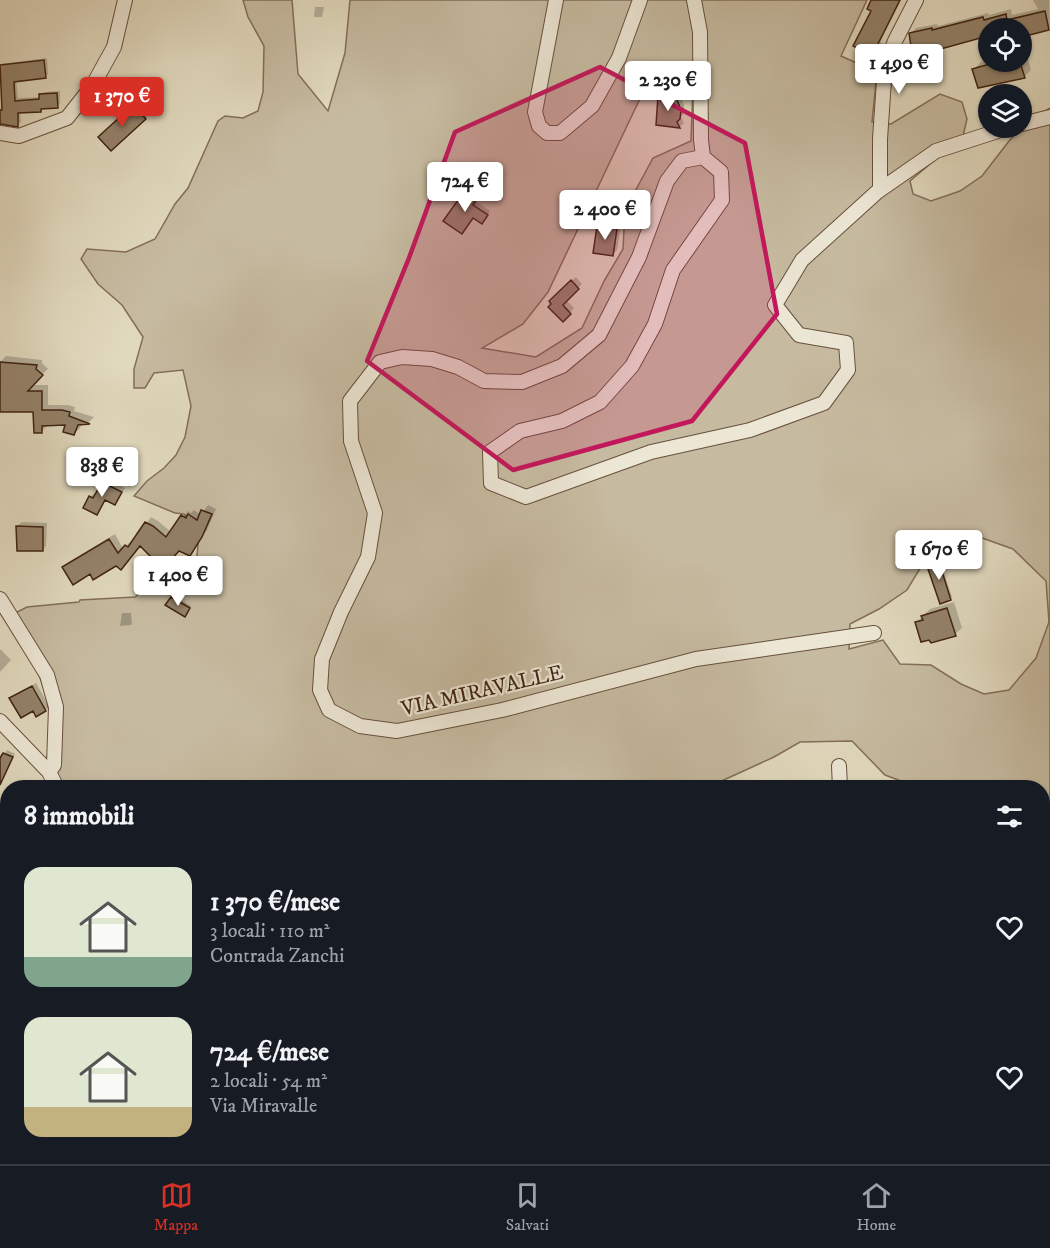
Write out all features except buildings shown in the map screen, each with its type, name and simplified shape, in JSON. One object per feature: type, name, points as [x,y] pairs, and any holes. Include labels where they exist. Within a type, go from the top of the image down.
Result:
[{"type":"street","points":[[0,133],[19,136],[67,118],[93,86],[114,47],[125,0]]},
{"type":"street","points":[[556,0],[535,112],[539,126],[547,133],[560,133],[592,106],[619,58],[640,0]]},
{"type":"street","points":[[694,0],[700,32],[703,158],[721,172],[722,200],[673,270],[655,324],[632,366],[600,402],[562,421],[520,431],[490,452],[491,483],[526,497],[651,452],[750,430],[824,403],[848,370],[846,343],[799,335],[775,305],[802,260],[880,190],[936,151],[978,137]]},
{"type":"street","points":[[880,190],[880,139],[885,66],[916,0]]},
{"type":"street","points":[[1032,122],[1050,117]]},
{"type":"street","name":"VIA MIRAVALLE","points":[[703,158],[682,161],[667,181],[639,257],[599,335],[562,366],[522,382],[484,381],[458,367],[432,359],[402,357],[380,362],[350,401],[351,441],[375,513],[368,557],[341,612],[322,659],[320,690],[329,710],[360,726],[398,731],[502,710],[696,659],[874,633]]},
{"type":"street","points":[[0,598],[47,675],[56,707],[54,765],[49,772]]},
{"type":"street","points":[[0,721],[49,772],[53,780]]},
{"type":"street","points":[[839,766],[840,780]]},
{"type":"highlighted area","points":[[600,67],[745,143],[777,314],[692,421],[513,470],[367,361],[409,258],[455,132]]},
{"type":"shaded area","points":[[243,0],[292,0],[298,74],[328,111],[345,53],[350,0],[867,0],[841,56],[877,72],[872,122],[891,124],[940,94],[962,102],[967,119],[963,136],[910,181],[913,194],[931,201],[960,191],[982,176],[1012,138],[1032,138],[1032,118],[1050,108],[1050,780],[898,780],[885,775],[852,741],[800,742],[774,757],[724,780],[61,780],[47,758],[50,720],[42,684],[11,615],[27,607],[79,602],[80,600],[135,597],[159,579],[185,592],[196,568],[199,532],[184,514],[175,513],[134,496],[176,455],[185,437],[191,406],[183,370],[154,373],[145,388],[134,388],[134,369],[143,337],[122,305],[98,284],[81,259],[87,249],[126,252],[155,239],[175,204],[188,188],[218,121],[225,116],[243,118],[258,111],[263,92],[264,46],[248,17]],"holes":[[[646,86],[693,87],[691,141],[653,158],[625,210],[623,249],[604,281],[582,328],[536,357],[482,348],[523,324],[548,292]],[[968,533],[1013,549],[1046,581],[1049,622],[1036,658],[1009,690],[984,694],[961,684],[931,665],[900,664],[883,640],[849,649],[850,624],[879,609],[907,590],[937,540]]]}]
